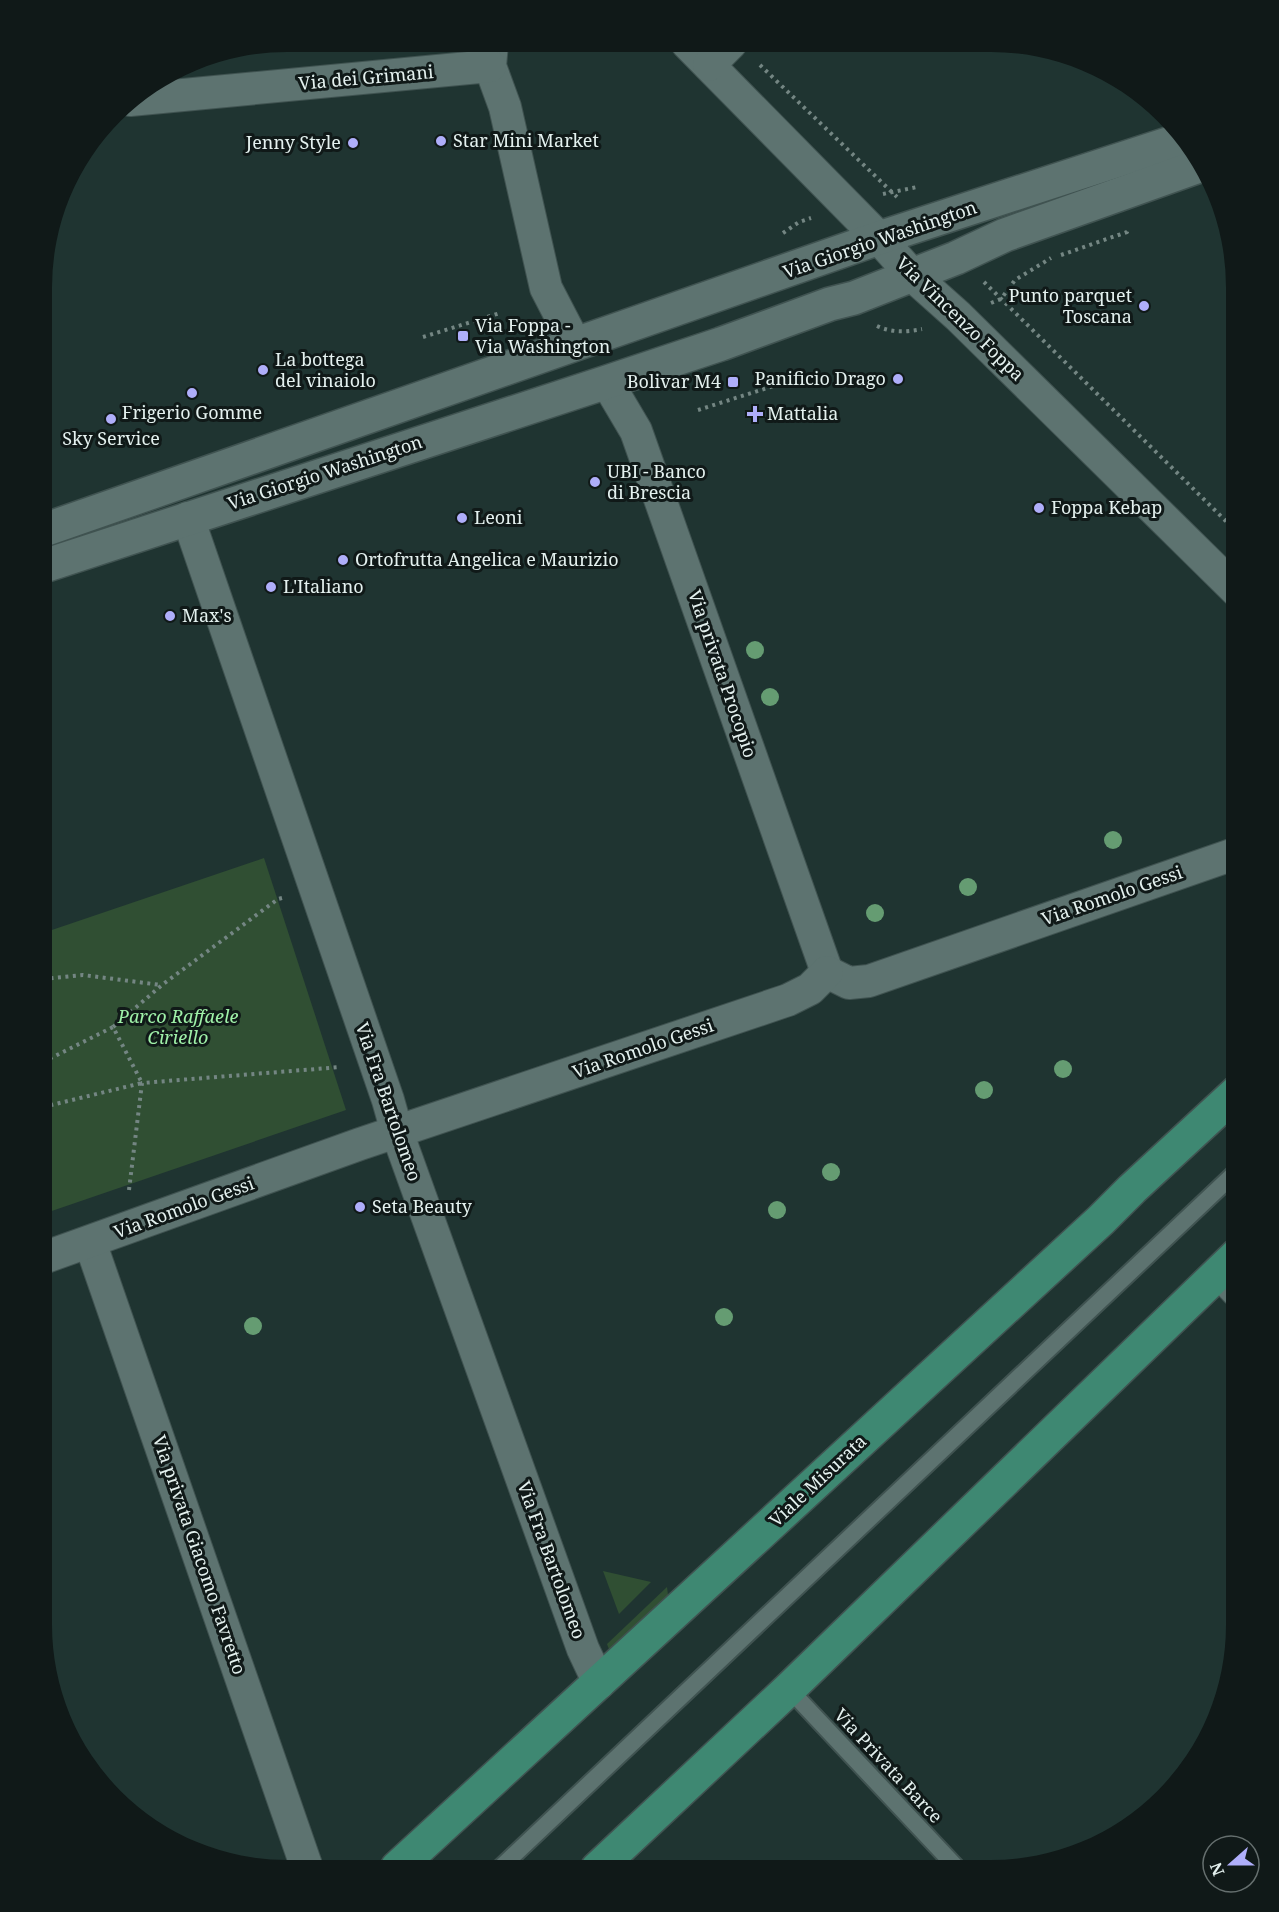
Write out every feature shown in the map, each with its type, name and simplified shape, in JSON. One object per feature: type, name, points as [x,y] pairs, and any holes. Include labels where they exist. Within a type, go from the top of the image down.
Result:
[{"type":"main road","name":"Viale Misurata","points":[[406,1860],[1075,1245],[1226,1102]]},
{"type":"main road","points":[[607,1860],[1226,1278]]},
{"type":"street","name":"Via Vincenzo Foppa","points":[[696,52],[879,238],[912,275],[958,316],[1226,580]]},
{"type":"street","points":[[709,65],[743,52]]},
{"type":"street","name":"Via dei Grimani","points":[[149,98],[491,54],[546,288],[575,344]]},
{"type":"street","name":"Via Giorgio Washington","points":[[52,528],[879,238],[1176,141]]},
{"type":"street","name":"Via Giorgio Washington","points":[[52,563],[607,382],[830,304],[854,298],[956,258],[1005,235],[1194,168]]},
{"type":"street","points":[[575,344],[607,382]]},
{"type":"street","name":"Via privata Procopio","points":[[607,382],[636,431],[827,972]]},
{"type":"street","points":[[176,485],[188,518]]},
{"type":"street","name":"Via Fra Bartolomeo","points":[[188,518],[397,1132],[583,1649],[599,1683]]},
{"type":"street","name":"Via Romolo Gessi","points":[[52,1255],[397,1132],[788,1000],[810,989],[827,972],[849,983],[869,981],[1226,857]]},
{"type":"street","name":"Via privata Giacomo Favretto","points":[[90,1242],[303,1860]]},
{"type":"lane","points":[[509,1860],[1226,1181]]},
{"type":"lane","name":"Via Privata Barce","points":[[789,1689],[950,1860]]},
{"type":"path","points":[[743,52],[899,199]]},
{"type":"path","points":[[982,307],[1001,299],[1015,280],[1048,260],[1127,232],[1138,187]]},
{"type":"path","points":[[987,285],[1226,521]]},
{"type":"path","points":[[423,337],[500,313]]},
{"type":"path","points":[[698,410],[789,381]]},
{"type":"path","points":[[52,1058],[113,1027],[162,985],[278,899],[285,897]]},
{"type":"path","points":[[52,978],[83,975],[162,985]]},
{"type":"path","points":[[113,1027],[142,1083],[128,1200]]},
{"type":"path","points":[[52,1105],[142,1083],[333,1069]]},
{"type":"green space","name":"Parco Raffaele Ciriello","points":[[264,858],[346,1110],[52,1211],[52,930]]},
{"type":"green space","points":[[603,1571],[651,1582],[619,1614]]},
{"type":"green space","points":[[667,1587],[669,1603],[612,1657],[607,1644]]},
{"type":"place","name":"Star Mini Market","points":[[441,141]]},
{"type":"place","name":"Jenny Style","points":[[353,143]]},
{"type":"place","name":"Punto parquet Toscana","points":[[1144,306]]},
{"type":"place","name":"Via Foppa - Via Washington","points":[[463,336]]},
{"type":"place","name":"La bottega del vinaiolo","points":[[263,370]]},
{"type":"place","name":"Panificio Drago","points":[[898,379]]},
{"type":"place","name":"Bolivar M4","points":[[733,382]]},
{"type":"place","name":"Frigerio Gomme","points":[[192,393]]},
{"type":"place","name":"Mattalia","points":[[755,414]]},
{"type":"place","name":"Sky Service","points":[[111,419]]},
{"type":"place","name":"UBI - Banco di Brescia","points":[[595,482]]},
{"type":"place","name":"Foppa Kebap","points":[[1039,508]]},
{"type":"place","name":"Leoni","points":[[462,518]]},
{"type":"place","name":"Ortofrutta Angelica e Maurizio","points":[[343,560]]},
{"type":"place","name":"L'Italiano","points":[[271,587]]},
{"type":"place","name":"Max's","points":[[170,616]]},
{"type":"place","name":"Seta Beauty","points":[[360,1207]]}]
